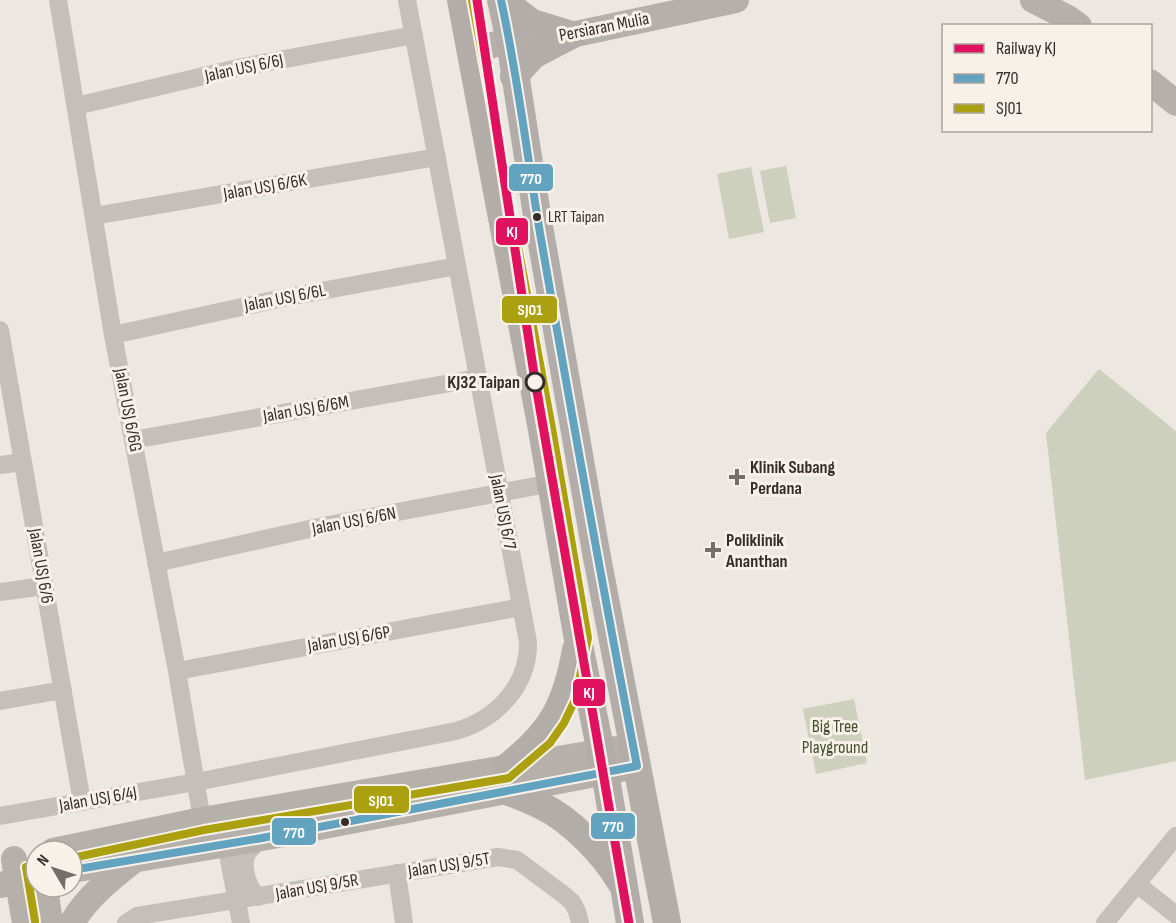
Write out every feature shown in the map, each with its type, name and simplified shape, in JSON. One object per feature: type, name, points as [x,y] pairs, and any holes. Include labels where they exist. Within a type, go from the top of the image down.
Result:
[{"type":"main road","points":[[461,0],[552,483],[578,640],[603,762],[630,923]]},
{"type":"main road","points":[[501,0],[532,23],[571,35]]},
{"type":"main road","points":[[501,0],[510,40],[514,76],[596,552],[668,923]]},
{"type":"main road","name":"Persiaran Mulia","points":[[471,50],[510,40],[571,35],[736,0]]},
{"type":"main road","points":[[1033,0],[1075,24]]},
{"type":"main road","points":[[514,76],[533,55],[571,35]]},
{"type":"main road","points":[[1152,84],[1176,103]]},
{"type":"main road","points":[[84,868],[262,838],[507,779],[555,717],[566,695],[578,640]]},
{"type":"main road","points":[[84,845],[202,820],[507,779],[636,756]]},
{"type":"main road","points":[[507,779],[566,822],[603,857],[624,888]]},
{"type":"main road","points":[[72,923],[101,886],[136,859]]},
{"type":"main road","points":[[17,870],[26,923]]},
{"type":"main road","points":[[47,899],[50,923]]},
{"type":"street","name":"Jalan USJ 6/6G","points":[[58,0],[113,335],[177,671],[202,820]]},
{"type":"street","name":"Jalan USJ 6/7","points":[[196,782],[456,731],[479,722],[501,706],[513,692],[528,659],[528,642],[407,0]]},
{"type":"street","name":"Jalan USJ 6/6J","points":[[76,106],[242,67],[414,35]]},
{"type":"street","name":"Jalan USJ 6/6K","points":[[94,216],[437,157]]},
{"type":"street","name":"Jalan USJ 6/6L","points":[[113,335],[283,298],[457,266]]},
{"type":"street","name":"Jalan USJ 6/6","points":[[0,330],[2,356],[23,462],[82,802]]},
{"type":"street","name":"Jalan USJ 6/6M","points":[[133,440],[478,378]]},
{"type":"street","points":[[0,465],[23,462]]},
{"type":"street","name":"Jalan USJ 6/6N","points":[[156,563],[323,526],[552,483]]},
{"type":"street","points":[[0,592],[44,586]]},
{"type":"street","name":"Jalan USJ 6/6P","points":[[177,671],[521,608]]},
{"type":"street","points":[[0,701],[63,690]]},
{"type":"street","name":"Jalan USJ 6/4J","points":[[0,816],[196,782]]},
{"type":"street","points":[[1105,923],[1176,836]]},
{"type":"street","points":[[258,897],[250,890],[245,861],[247,854],[262,838]]},
{"type":"street","points":[[226,844],[241,923]]},
{"type":"street","name":"Jalan USJ 9/5T","points":[[398,873],[492,858],[508,858],[517,861],[572,902],[580,923]]},
{"type":"street","points":[[398,873],[404,923]]},
{"type":"street","name":"Jalan USJ 9/5R","points":[[126,923],[137,916],[398,873]]},
{"type":"street","points":[[1137,884],[1176,915]]},
{"type":"green space","points":[[786,166],[796,218],[770,223],[760,171]]},
{"type":"green space","points":[[751,167],[764,232],[729,239],[717,174]]},
{"type":"green space","points":[[1099,369],[1176,431],[1176,761],[1085,780],[1046,433]]},
{"type":"green space","name":"Big Tree Playground","points":[[854,699],[867,763],[816,774],[803,709]]},
{"type":"rail line","name":"KJ","points":[[477,0],[534,374],[629,923]]},
{"type":"transit line","name":"SJ01","points":[[84,855],[204,830],[509,778],[550,743],[564,723],[575,700],[588,638],[552,428],[472,0]]},
{"type":"transit line","name":"770","points":[[84,868],[262,838],[637,766],[563,366],[501,0]]},
{"type":"transit line","name":"770","points":[[596,729],[630,923]]},
{"type":"transit line","name":"SJ01","points":[[31,899],[35,921]]},
{"type":"place","name":"LRT Taipan","points":[[537,217]]},
{"type":"place","name":"KJ32 Taipan","points":[[535,382]]},
{"type":"place","name":"Klinik Subang Perdana","points":[[737,477]]},
{"type":"place","name":"Poliklinik Ananthan","points":[[713,550]]}]
